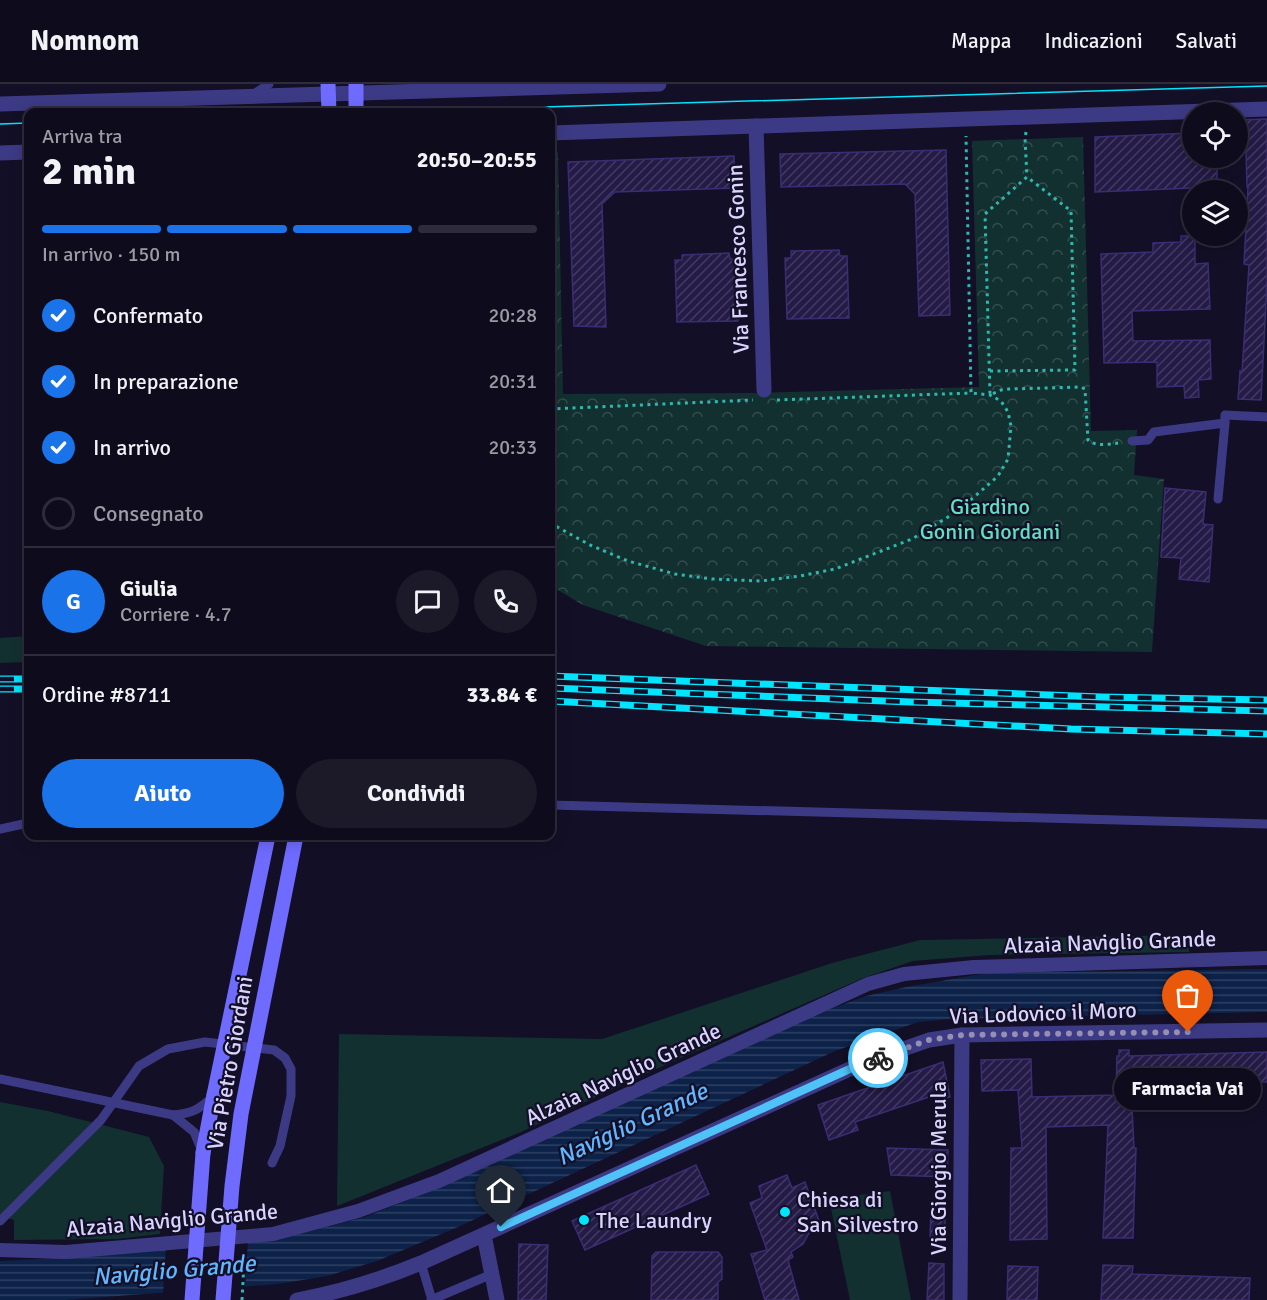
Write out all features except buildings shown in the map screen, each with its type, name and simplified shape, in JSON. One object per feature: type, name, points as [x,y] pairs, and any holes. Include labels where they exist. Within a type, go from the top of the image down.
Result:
[{"type":"main road","points":[[356,88],[356,108]]},
{"type":"main road","points":[[328,89],[329,108]]},
{"type":"main road","name":"Via Pietro Giordani","points":[[192,1300],[203,1153],[267,840]]},
{"type":"main road","name":"Via Pietro Giordani","points":[[224,1300],[232,1186],[241,1114],[295,840]]},
{"type":"street","points":[[0,104],[250,96],[356,88],[659,84]]},
{"type":"street","points":[[555,133],[1267,110]]},
{"type":"street","name":"Via Francesco Gonin","points":[[756,126],[765,397]]},
{"type":"street","points":[[0,153],[24,152]]},
{"type":"street","name":"Alzaia Naviglio Grande","points":[[0,1250],[66,1252],[273,1234],[358,1211],[439,1181],[868,984],[904,974],[974,967],[1267,958]]},
{"type":"street","name":"Via Lodovico il Moro","points":[[297,1300],[331,1297],[385,1278],[863,1063],[929,1040],[962,1035],[1267,1030]]},
{"type":"street","name":"Via Giorgio Merula","points":[[960,1300],[962,1035]]},
{"type":"street","points":[[484,1235],[497,1300]]},
{"type":"lane","points":[[250,96],[269,84]]},
{"type":"lane","points":[[1218,499],[1225,415],[1267,417]]},
{"type":"lane","points":[[1132,441],[1148,440],[1155,432],[1225,423]]},
{"type":"lane","points":[[555,804],[1267,824]]},
{"type":"lane","points":[[0,829],[24,824]]},
{"type":"lane","points":[[0,1221],[101,1120],[138,1066],[168,1049],[206,1042],[274,1050],[285,1058],[291,1069],[291,1096],[280,1146],[272,1163]]},
{"type":"lane","name":"Via Pietro Giordani","points":[[0,1079],[173,1115],[199,1109],[214,1095]]},
{"type":"lane","name":"Via Pietro Giordani","points":[[173,1115],[194,1132],[203,1153]]},
{"type":"lane","points":[[421,1263],[431,1300],[492,1274]]},
{"type":"path","points":[[990,371],[1075,370],[1071,212],[1027,177],[1026,132]]},
{"type":"path","points":[[966,136],[971,393]]},
{"type":"path","points":[[990,395],[985,214],[1027,177]]},
{"type":"path","points":[[990,395],[1009,389],[1081,387],[1086,393],[1088,440],[1091,443],[1105,445],[1132,441]]},
{"type":"path","points":[[555,408],[765,397],[971,393],[990,395],[1001,401],[1008,411],[1011,426],[1008,459],[998,476],[973,498],[948,517],[912,539],[835,569],[761,581],[712,579],[675,574],[628,561],[590,545],[555,526]]},
{"type":"path","points":[[242,1300],[245,1255]]},
{"type":"green space","name":"Giardino Gonin Giordani","points":[[1083,137],[1091,431],[1137,430],[1134,475],[1164,479],[1152,652],[706,646],[583,605],[555,588],[555,152],[558,152],[563,394],[753,393],[979,387],[972,141]]},
{"type":"green space","points":[[24,636],[24,662],[0,663],[0,638]]},
{"type":"green space","points":[[1190,935],[1189,952],[990,955],[913,961],[863,978],[665,1065],[521,1132],[337,1206],[339,1034],[602,1039],[832,963],[920,940]]},
{"type":"green space","points":[[0,1102],[48,1111],[149,1137],[164,1166],[160,1234],[117,1239],[14,1240],[14,1220],[0,1216]]},
{"type":"green space","points":[[890,1191],[911,1300],[850,1300],[829,1199]]},
{"type":"water","name":"Naviglio Grande","points":[[1267,969],[1267,1012],[950,1019],[918,1022],[835,1051],[458,1227],[377,1261],[327,1276],[278,1284],[64,1300],[0,1300],[0,1261],[80,1257],[283,1238],[365,1217],[441,1187],[822,1012],[866,996],[987,973]]},
{"type":"pier","points":[[248,1238],[245,1290],[163,1296],[166,1246]]},
{"type":"tram line","points":[[510,108],[1267,86]]},
{"type":"tram line","points":[[0,124],[24,123]]},
{"type":"railway","points":[[555,676],[1102,697],[1267,700]]},
{"type":"railway","points":[[0,679],[24,679]]},
{"type":"railway","points":[[555,688],[911,702],[1267,711]]},
{"type":"railway","points":[[0,689],[24,689]]},
{"type":"railway","points":[[555,701],[1071,729],[1267,734]]},
{"type":"way so far","points":[[878,1058],[929,1040],[962,1035],[1188,1032]]},
{"type":"place","name":"Farmacia Vai","points":[[1188,1032]]},
{"type":"place","name":"Chiesa di San Silvestro","points":[[785,1212]]},
{"type":"place","name":"The Laundry","points":[[584,1220]]},
{"type":"route","points":[[501,1227],[878,1058]]}]
